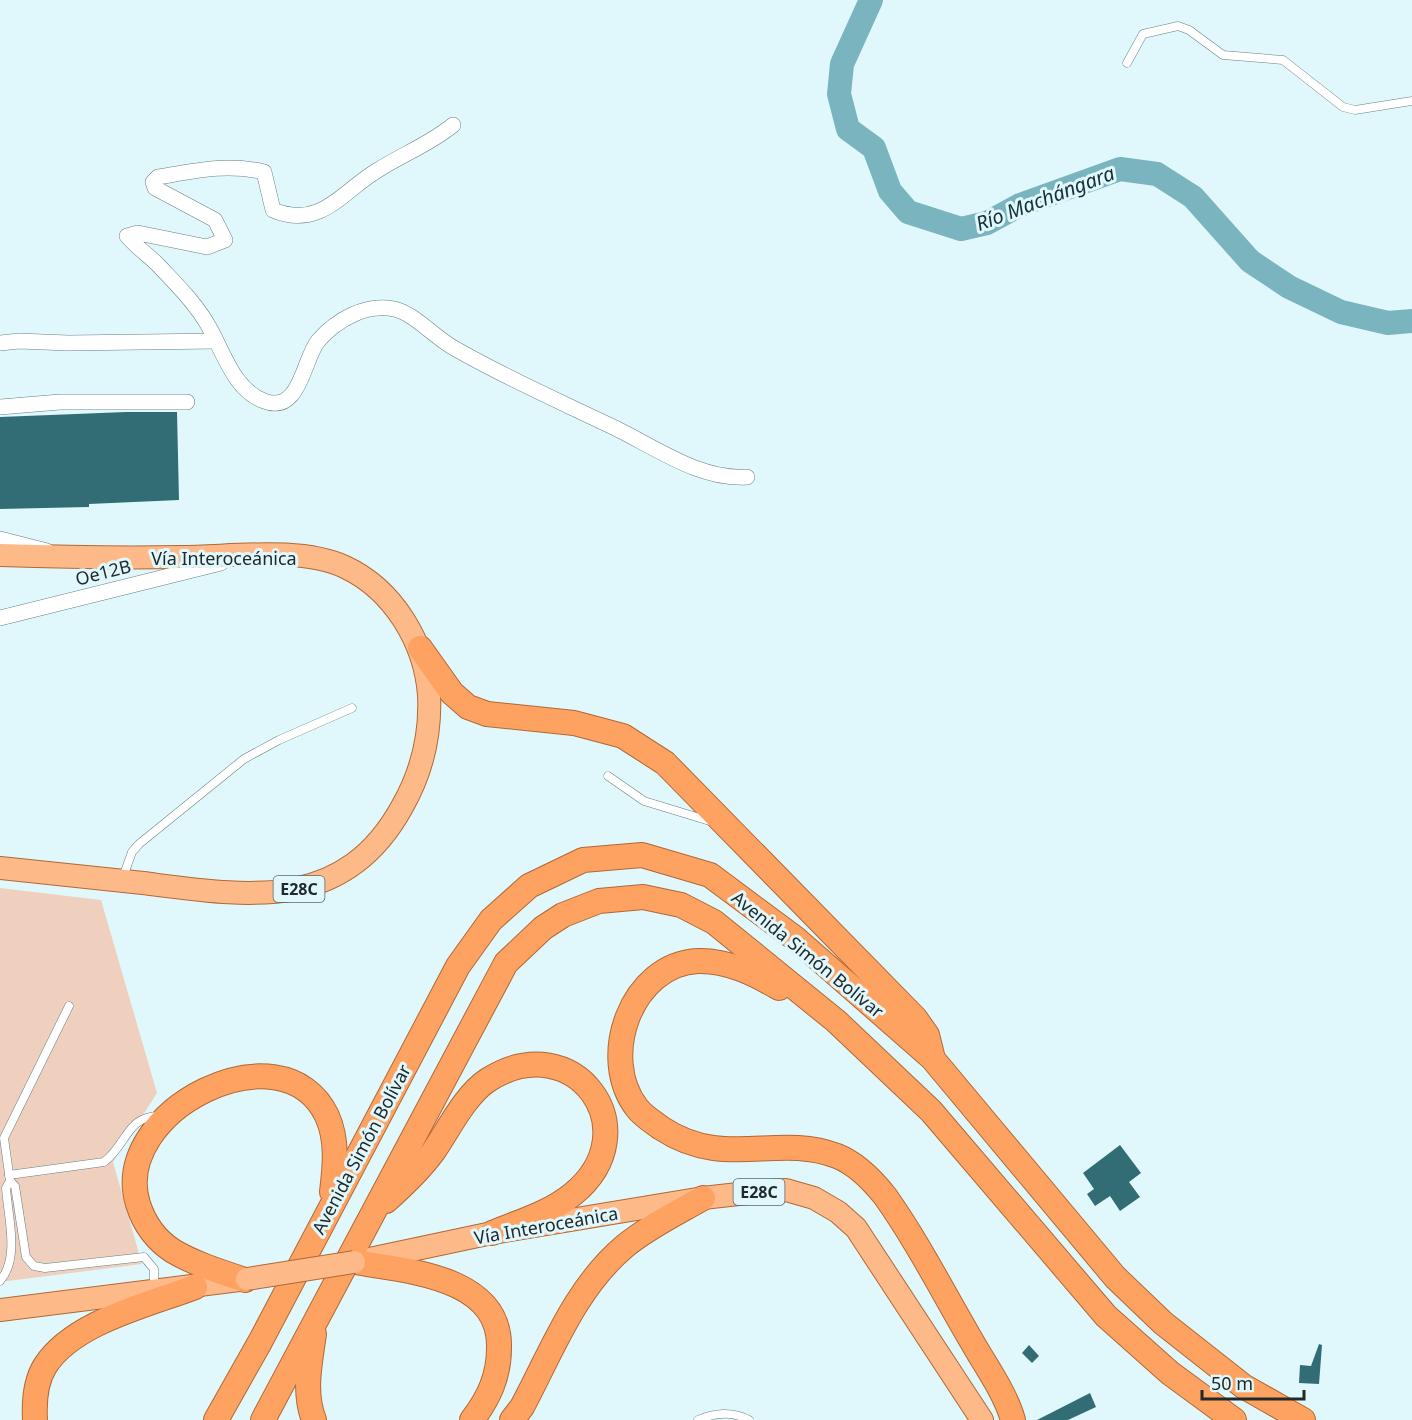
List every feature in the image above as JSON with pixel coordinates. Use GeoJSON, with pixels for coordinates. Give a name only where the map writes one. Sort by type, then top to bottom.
{"type":"FeatureCollection","features":[{"type":"Feature","properties":{"kind":"highway"},"geometry":{"type":"LineString","coordinates":[[420,648],[452,693],[468,706],[487,714],[574,723],[623,736],[665,763],[915,1018],[927,1035],[932,1058]]}},
{"type":"Feature","properties":{"kind":"highway","name":"Avenida Simón Bolívar"},"geometry":{"type":"LineString","coordinates":[[216,1420],[458,966],[491,920],[529,886],[583,860],[642,855],[710,875],[796,939],[932,1058],[1115,1277],[1155,1316],[1243,1386],[1303,1420]]}},
{"type":"Feature","properties":{"kind":"highway","name":"Avenida Simón Bolívar"},"geometry":{"type":"LineString","coordinates":[[263,1420],[506,963],[543,928],[563,915],[599,901],[643,897],[681,905],[714,922],[836,1021],[932,1112],[1106,1316],[1170,1373],[1234,1420]]}},
{"type":"Feature","properties":{"kind":"highway"},"geometry":{"type":"LineString","coordinates":[[836,1021],[742,970],[718,962],[697,961],[676,966],[642,992],[631,1008],[620,1045],[621,1068],[626,1088],[637,1108],[650,1120],[691,1143],[716,1149],[747,1151],[796,1147],[839,1157],[864,1173],[884,1195],[927,1263],[997,1387],[1013,1420]]}},
{"type":"Feature","properties":{"kind":"highway"},"geometry":{"type":"LineString","coordinates":[[373,1213],[410,1180],[469,1100],[486,1081],[513,1067],[528,1065],[547,1065],[568,1071],[593,1091],[604,1118],[605,1135],[595,1170],[573,1194],[556,1206],[492,1233]]}},
{"type":"Feature","properties":{"kind":"highway"},"geometry":{"type":"LineString","coordinates":[[246,1280],[194,1261],[173,1250],[157,1237],[143,1218],[134,1178],[138,1158],[148,1139],[167,1116],[201,1092],[243,1077],[281,1078],[300,1087],[315,1099],[327,1115],[333,1136],[336,1158],[331,1204]]}},
{"type":"Feature","properties":{"kind":"highway"},"geometry":{"type":"LineString","coordinates":[[512,1420],[526,1399],[578,1300],[602,1268],[626,1245],[703,1198]]}},
{"type":"Feature","properties":{"kind":"highway"},"geometry":{"type":"LineString","coordinates":[[354,1262],[447,1281],[470,1292],[486,1306],[496,1323],[500,1340],[499,1363],[488,1395],[472,1420]]}},
{"type":"Feature","properties":{"kind":"highway"},"geometry":{"type":"LineString","coordinates":[[35,1420],[37,1385],[44,1368],[68,1341],[96,1325],[195,1287]]}},
{"type":"Feature","properties":{"kind":"highway"},"geometry":{"type":"LineString","coordinates":[[314,1420],[310,1409],[307,1384],[317,1316]]}},
{"type":"Feature","properties":{"kind":"highway"},"geometry":{"type":"LineString","coordinates":[[204,1420],[236,1384]]}},
{"type":"Feature","properties":{"kind":"main road","name":"Vía Interoceánica"},"geometry":{"type":"LineString","coordinates":[[0,555],[66,558],[290,555],[346,568],[395,608],[420,648],[426,672],[430,717],[420,770],[393,822],[358,861],[336,876],[285,893],[225,894],[0,868]]}},
{"type":"Feature","properties":{"kind":"main road","name":"Vía Interoceánica"},"geometry":{"type":"LineString","coordinates":[[0,1310],[246,1280],[354,1262],[492,1233],[703,1198],[786,1190],[814,1198],[838,1212],[856,1228],[982,1420]]}},
{"type":"Feature","properties":{"kind":"street"},"geometry":{"type":"LineString","coordinates":[[453,125],[438,137],[376,171],[334,205],[311,213],[287,216],[273,210],[264,172],[245,168],[212,168],[158,177],[153,182],[155,188],[215,220],[225,240],[207,247],[138,233],[128,236],[159,266],[209,326],[238,383],[249,394],[266,402],[280,403],[293,394],[318,342],[338,325],[359,311],[381,306],[399,310],[420,322],[433,336],[506,379],[713,474],[727,478],[747,477]]}},
{"type":"Feature","properties":{"kind":"street"},"geometry":{"type":"LineString","coordinates":[[0,343],[216,340]]}},
{"type":"Feature","properties":{"kind":"street"},"geometry":{"type":"LineString","coordinates":[[0,407],[60,402],[187,402]]}},
{"type":"Feature","properties":{"kind":"street"},"geometry":{"type":"LineString","coordinates":[[0,539],[22,543],[66,558]]}},
{"type":"Feature","properties":{"kind":"street","name":"Oe12B"},"geometry":{"type":"LineString","coordinates":[[0,618],[251,556]]}},
{"type":"Feature","properties":{"kind":"lane"},"geometry":{"type":"LineString","coordinates":[[1127,63],[1143,34],[1178,26],[1190,30],[1222,56],[1283,60],[1343,108],[1355,110],[1412,101]]}},
{"type":"Feature","properties":{"kind":"lane"},"geometry":{"type":"LineString","coordinates":[[122,881],[132,852],[139,844],[244,759],[279,740],[352,708]]}},
{"type":"Feature","properties":{"kind":"lane"},"geometry":{"type":"LineString","coordinates":[[608,776],[644,801],[725,826]]}},
{"type":"Feature","properties":{"kind":"lane"},"geometry":{"type":"LineString","coordinates":[[0,1281],[8,1272],[11,1253],[4,1138],[69,1006]]}},
{"type":"Feature","properties":{"kind":"lane"},"geometry":{"type":"LineString","coordinates":[[7,1174],[104,1162],[112,1156],[139,1119],[151,1115],[167,1116]]}},
{"type":"Feature","properties":{"kind":"lane"},"geometry":{"type":"LineString","coordinates":[[7,1174],[15,1186],[25,1251],[34,1266],[45,1268],[144,1257],[154,1269],[154,1292]]}},
{"type":"Feature","properties":{"kind":"lane"},"geometry":{"type":"LineString","coordinates":[[11,1253],[25,1251]]}},
{"type":"Feature","properties":{"kind":"lane"},"geometry":{"type":"LineString","coordinates":[[698,1420],[714,1413],[749,1420]]}},
{"type":"Feature","properties":{"kind":"shaded area"},"geometry":{"type":"Polygon","coordinates":[[[0,888],[101,900],[157,1093],[113,1162],[142,1264],[0,1282],[0,888]]]}},
{"type":"Feature","properties":{"kind":"building"},"geometry":{"type":"Polygon","coordinates":[[[177,412],[179,500],[89,504],[89,507],[0,509],[0,417],[177,412]]]}},
{"type":"Feature","properties":{"kind":"building"},"geometry":{"type":"Polygon","coordinates":[[[1120,1145],[1141,1173],[1129,1182],[1140,1197],[1120,1211],[1110,1196],[1095,1206],[1087,1194],[1094,1189],[1083,1173],[1120,1145]]]}},
{"type":"Feature","properties":{"kind":"building"},"geometry":{"type":"Polygon","coordinates":[[[1319,1344],[1322,1345],[1319,1384],[1299,1383],[1300,1365],[1311,1366],[1319,1344]]]}},
{"type":"Feature","properties":{"kind":"building"},"geometry":{"type":"Polygon","coordinates":[[[1029,1345],[1039,1356],[1032,1363],[1022,1353],[1029,1345]]]}},
{"type":"Feature","properties":{"kind":"building"},"geometry":{"type":"Polygon","coordinates":[[[1090,1393],[1096,1407],[1068,1420],[1037,1420],[1090,1393]]]}},
{"type":"Feature","properties":{"kind":"waterway","name":"Río Machángara"},"geometry":{"type":"LineString","coordinates":[[871,0],[842,64],[839,94],[848,129],[874,148],[890,191],[908,212],[961,229],[987,223],[1020,205],[1120,169],[1157,174],[1193,197],[1250,261],[1289,287],[1341,312],[1388,323],[1412,321]]}}]}
